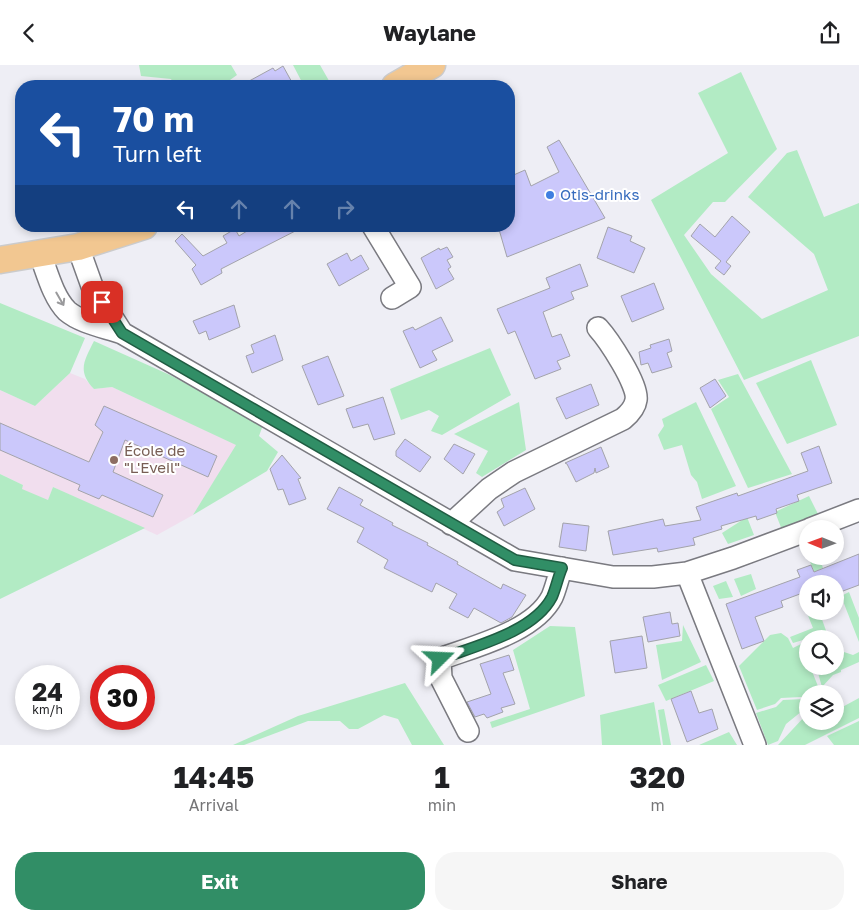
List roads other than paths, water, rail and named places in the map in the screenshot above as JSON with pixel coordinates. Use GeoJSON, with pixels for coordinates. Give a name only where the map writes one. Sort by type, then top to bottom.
{"type":"FeatureCollection","features":[{"type":"Feature","properties":{"kind":"main road"},"geometry":{"type":"LineString","coordinates":[[406,80],[432,65]]}},
{"type":"Feature","properties":{"kind":"main road"},"geometry":{"type":"LineString","coordinates":[[0,261],[78,247],[125,232]]}},
{"type":"Feature","properties":{"kind":"street"},"geometry":{"type":"LineString","coordinates":[[377,232],[410,287],[392,298]]}},
{"type":"Feature","properties":{"kind":"street"},"geometry":{"type":"LineString","coordinates":[[78,247],[92,287],[122,333]]}},
{"type":"Feature","properties":{"kind":"street"},"geometry":{"type":"LineString","coordinates":[[40,254],[58,297],[67,310],[76,317],[122,333],[515,560],[612,577],[653,577],[687,573],[733,559],[799,533]]}},
{"type":"Feature","properties":{"kind":"street"},"geometry":{"type":"LineString","coordinates":[[451,524],[480,497],[514,472],[623,419],[631,412],[636,399],[634,387],[607,337],[598,328]]}},
{"type":"Feature","properties":{"kind":"street"},"geometry":{"type":"LineString","coordinates":[[833,520],[859,510]]}},
{"type":"Feature","properties":{"kind":"street"},"geometry":{"type":"LineString","coordinates":[[468,731],[441,678],[440,659],[509,633],[535,617],[551,598],[562,568]]}},
{"type":"Feature","properties":{"kind":"street"},"geometry":{"type":"LineString","coordinates":[[687,573],[756,745]]}},
{"type":"Feature","properties":{"kind":"place","name":"Otis-drinks"},"geometry":{"type":"Point","coordinates":[550,195]}},
{"type":"Feature","properties":{"kind":"place","name":"École de \"L'Eveil\""},"geometry":{"type":"Point","coordinates":[114,460]}}]}
